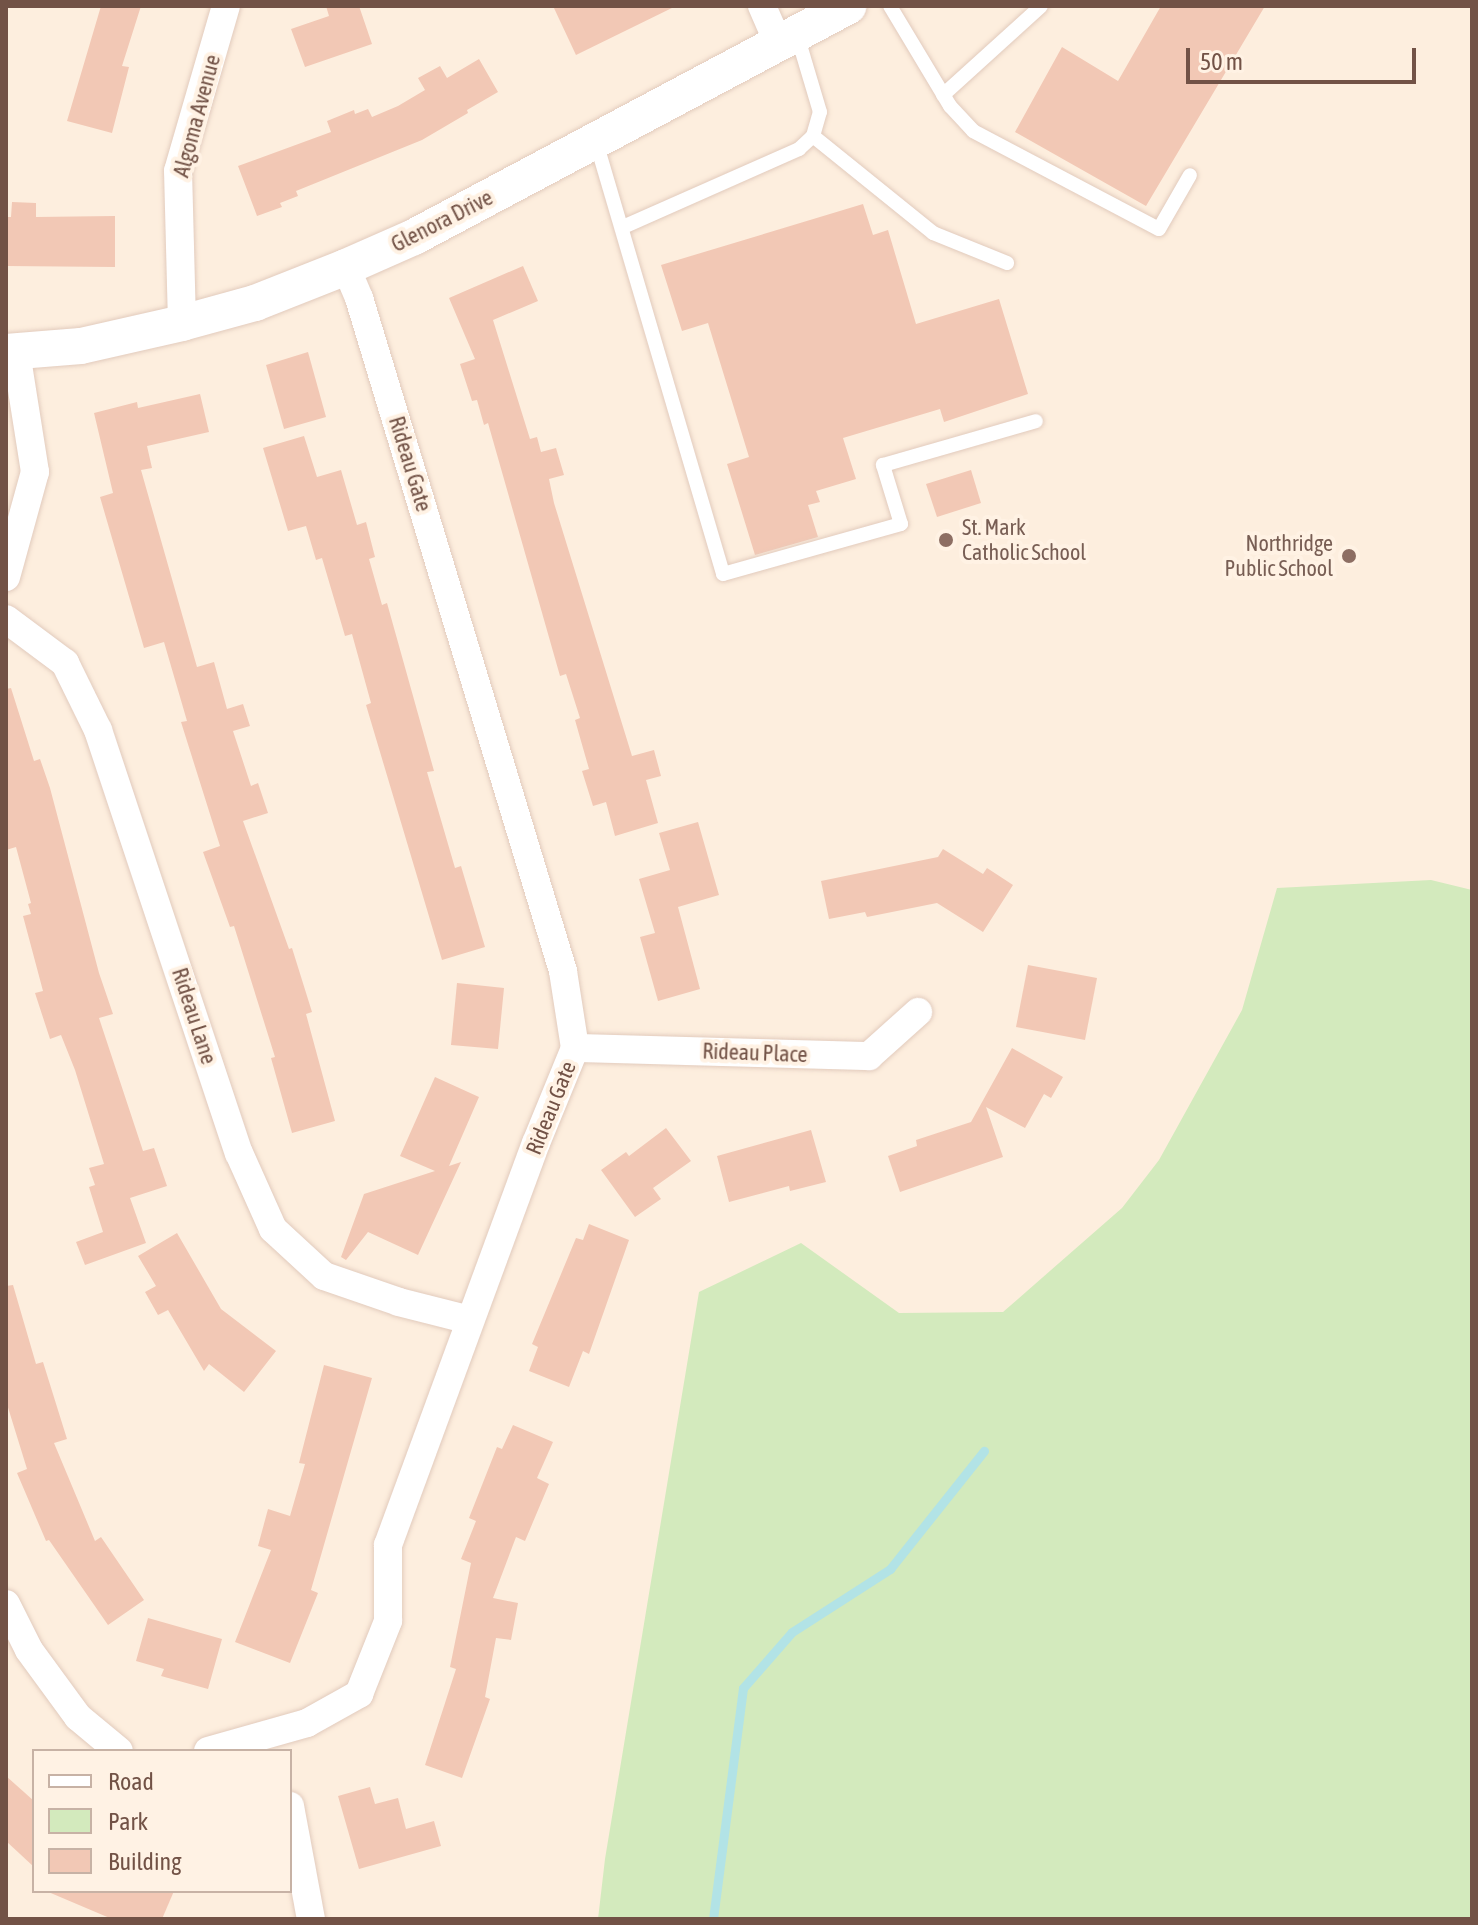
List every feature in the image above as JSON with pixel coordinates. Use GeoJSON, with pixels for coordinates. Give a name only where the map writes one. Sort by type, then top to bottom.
{"type":"FeatureCollection","features":[{"type":"Feature","properties":{"kind":"street","name":"Algoma Avenue"},"geometry":{"type":"LineString","coordinates":[[182,323],[178,171],[226,6]]}},
{"type":"Feature","properties":{"kind":"street"},"geometry":{"type":"LineString","coordinates":[[762,6],[788,40]]}},
{"type":"Feature","properties":{"kind":"street","name":"Glenora Drive"},"geometry":{"type":"LineString","coordinates":[[11,352],[81,346],[182,323],[255,303],[346,267],[414,237],[848,6]]}},
{"type":"Feature","properties":{"kind":"street","name":"Rideau Gate"},"geometry":{"type":"LineString","coordinates":[[221,1749],[278,1740],[359,1694],[388,1621],[388,1545],[470,1320],[575,1048],[563,971],[359,298],[346,267]]}},
{"type":"Feature","properties":{"kind":"street"},"geometry":{"type":"LineString","coordinates":[[6,577],[35,472],[11,352]]}},
{"type":"Feature","properties":{"kind":"street","name":"Rideau Lane"},"geometry":{"type":"LineString","coordinates":[[6,619],[65,663],[98,730],[239,1153],[273,1229],[324,1276],[399,1302],[470,1320]]}},
{"type":"Feature","properties":{"kind":"street","name":"Rideau Place"},"geometry":{"type":"LineString","coordinates":[[575,1048],[869,1056],[918,1012]]}},
{"type":"Feature","properties":{"kind":"street"},"geometry":{"type":"LineString","coordinates":[[6,1604],[29,1650],[78,1717],[117,1749]]}},
{"type":"Feature","properties":{"kind":"street"},"geometry":{"type":"LineString","coordinates":[[292,1817],[311,1919]]}},
{"type":"Feature","properties":{"kind":"lane"},"geometry":{"type":"LineString","coordinates":[[890,6],[943,95],[973,131],[1159,229],[1190,175]]}},
{"type":"Feature","properties":{"kind":"lane"},"geometry":{"type":"LineString","coordinates":[[943,95],[1041,6]]}},
{"type":"Feature","properties":{"kind":"lane"},"geometry":{"type":"LineString","coordinates":[[623,227],[799,149],[813,136],[820,112],[788,40]]}},
{"type":"Feature","properties":{"kind":"lane"},"geometry":{"type":"LineString","coordinates":[[813,136],[933,233],[1007,263]]}},
{"type":"Feature","properties":{"kind":"lane"},"geometry":{"type":"LineString","coordinates":[[595,142],[623,227],[723,574],[901,524],[883,465],[1036,421]]}},
{"type":"Feature","properties":{"kind":"green space"},"geometry":{"type":"Polygon","coordinates":[[[1431,880],[1472,890],[1472,1919],[598,1919],[605,1859],[699,1292],[801,1243],[899,1313],[1003,1312],[1122,1208],[1159,1160],[1242,1010],[1277,888],[1431,880]]]}},
{"type":"Feature","properties":{"kind":"building"},"geometry":{"type":"Polygon","coordinates":[[[101,6],[141,6],[122,66],[129,67],[112,133],[67,121],[101,6]]]}},
{"type":"Feature","properties":{"kind":"building"},"geometry":{"type":"Polygon","coordinates":[[[326,6],[359,6],[372,44],[305,67],[291,29],[329,16],[326,6]]]}},
{"type":"Feature","properties":{"kind":"building"},"geometry":{"type":"Polygon","coordinates":[[[553,6],[676,6],[576,55],[553,6]]]}},
{"type":"Feature","properties":{"kind":"building"},"geometry":{"type":"Polygon","coordinates":[[[1161,6],[1265,6],[1146,206],[1015,132],[1062,47],[1118,81],[1161,6]]]}},
{"type":"Feature","properties":{"kind":"building"},"geometry":{"type":"Polygon","coordinates":[[[479,59],[498,92],[422,140],[296,191],[298,196],[280,203],[282,207],[257,216],[238,166],[331,132],[327,121],[354,110],[355,114],[368,109],[372,117],[398,106],[425,90],[418,78],[440,66],[447,78],[479,59]]]}},
{"type":"Feature","properties":{"kind":"building"},"geometry":{"type":"Polygon","coordinates":[[[12,202],[36,203],[36,217],[115,216],[115,267],[6,266],[6,217],[11,217],[12,202]]]}},
{"type":"Feature","properties":{"kind":"building"},"geometry":{"type":"Polygon","coordinates":[[[863,204],[873,235],[888,230],[916,324],[999,299],[1028,394],[944,422],[940,409],[843,438],[856,479],[816,491],[820,502],[808,505],[818,537],[755,555],[727,464],[749,457],[708,323],[682,331],[661,265],[863,204]]]}},
{"type":"Feature","properties":{"kind":"building"},"geometry":{"type":"Polygon","coordinates":[[[523,266],[538,301],[493,320],[530,439],[537,437],[541,452],[556,448],[564,475],[549,479],[554,503],[632,756],[654,750],[661,776],[646,780],[658,823],[615,836],[606,802],[593,806],[582,771],[589,769],[575,720],[580,718],[566,674],[560,676],[488,423],[484,425],[477,400],[472,401],[460,364],[475,359],[449,298],[523,266]]]}},
{"type":"Feature","properties":{"kind":"building"},"geometry":{"type":"Polygon","coordinates":[[[308,352],[326,417],[284,429],[266,365],[308,352]]]}},
{"type":"Feature","properties":{"kind":"building"},"geometry":{"type":"Polygon","coordinates":[[[200,394],[209,432],[147,446],[152,468],[141,470],[197,667],[214,662],[227,709],[243,704],[250,726],[233,731],[251,786],[258,783],[268,813],[243,821],[289,949],[292,948],[312,1012],[306,1014],[335,1121],[292,1133],[271,1058],[275,1057],[234,926],[230,927],[203,852],[220,846],[181,722],[187,721],[164,642],[144,648],[100,497],[113,493],[94,413],[137,402],[138,408],[200,394]]]}},
{"type":"Feature","properties":{"kind":"building"},"geometry":{"type":"Polygon","coordinates":[[[304,436],[317,477],[341,470],[357,525],[366,522],[375,557],[369,559],[382,605],[387,603],[434,771],[427,772],[455,868],[461,866],[485,947],[442,960],[366,705],[371,703],[352,634],[345,636],[322,558],[316,560],[306,526],[288,531],[263,448],[304,436]]]}},
{"type":"Feature","properties":{"kind":"building"},"geometry":{"type":"Polygon","coordinates":[[[971,470],[981,503],[937,517],[926,484],[971,470]]]}},
{"type":"Feature","properties":{"kind":"building"},"geometry":{"type":"Polygon","coordinates":[[[11,688],[34,761],[40,759],[50,788],[99,973],[113,1014],[99,1018],[143,1151],[154,1148],[167,1186],[130,1198],[146,1243],[85,1265],[76,1242],[103,1232],[89,1187],[95,1185],[89,1168],[104,1164],[61,1035],[50,1039],[35,993],[43,991],[23,916],[31,914],[28,904],[31,903],[16,847],[6,850],[6,689],[11,688]]]}},
{"type":"Feature","properties":{"kind":"building"},"geometry":{"type":"Polygon","coordinates":[[[698,822],[719,895],[678,907],[700,989],[658,1001],[640,937],[655,933],[639,879],[670,870],[659,833],[698,822]]]}},
{"type":"Feature","properties":{"kind":"building"},"geometry":{"type":"Polygon","coordinates":[[[943,849],[983,874],[987,868],[1013,885],[983,932],[937,903],[867,917],[865,912],[829,919],[821,881],[938,857],[943,849]]]}},
{"type":"Feature","properties":{"kind":"building"},"geometry":{"type":"Polygon","coordinates":[[[1028,965],[1097,978],[1085,1040],[1016,1027],[1028,965]]]}},
{"type":"Feature","properties":{"kind":"building"},"geometry":{"type":"Polygon","coordinates":[[[457,983],[504,988],[498,1049],[451,1045],[457,983]]]}},
{"type":"Feature","properties":{"kind":"building"},"geometry":{"type":"Polygon","coordinates":[[[1012,1048],[1063,1077],[1051,1098],[1044,1094],[1025,1128],[986,1107],[1003,1157],[900,1192],[888,1156],[917,1146],[916,1140],[971,1122],[1012,1048]]]}},
{"type":"Feature","properties":{"kind":"building"},"geometry":{"type":"Polygon","coordinates":[[[435,1077],[479,1097],[449,1166],[461,1162],[418,1255],[368,1232],[346,1260],[341,1257],[364,1194],[435,1171],[400,1156],[435,1077]]]}},
{"type":"Feature","properties":{"kind":"building"},"geometry":{"type":"Polygon","coordinates":[[[666,1128],[691,1161],[653,1188],[661,1199],[635,1217],[601,1170],[626,1152],[629,1156],[666,1128]]]}},
{"type":"Feature","properties":{"kind":"building"},"geometry":{"type":"Polygon","coordinates":[[[811,1130],[826,1182],[790,1191],[789,1186],[729,1202],[717,1156],[811,1130]]]}},
{"type":"Feature","properties":{"kind":"building"},"geometry":{"type":"Polygon","coordinates":[[[589,1224],[629,1240],[589,1354],[583,1351],[569,1387],[529,1371],[538,1347],[532,1344],[576,1238],[583,1240],[589,1224]]]}},
{"type":"Feature","properties":{"kind":"building"},"geometry":{"type":"Polygon","coordinates":[[[177,1233],[221,1309],[276,1351],[244,1392],[209,1364],[204,1371],[168,1310],[158,1315],[145,1292],[156,1286],[138,1256],[177,1233]]]}},
{"type":"Feature","properties":{"kind":"building"},"geometry":{"type":"Polygon","coordinates":[[[13,1285],[36,1364],[43,1362],[67,1439],[54,1443],[95,1541],[101,1537],[144,1600],[108,1625],[49,1540],[46,1541],[17,1473],[27,1469],[6,1401],[6,1286],[13,1285]]]}},
{"type":"Feature","properties":{"kind":"building"},"geometry":{"type":"Polygon","coordinates":[[[324,1365],[372,1378],[311,1590],[318,1593],[290,1663],[235,1642],[271,1550],[258,1546],[268,1509],[290,1516],[305,1464],[299,1463],[324,1365]]]}},
{"type":"Feature","properties":{"kind":"building"},"geometry":{"type":"Polygon","coordinates":[[[513,1425],[553,1442],[537,1478],[549,1484],[525,1541],[516,1537],[493,1598],[518,1603],[511,1640],[496,1638],[485,1697],[490,1699],[462,1778],[425,1765],[456,1669],[450,1667],[471,1563],[461,1559],[476,1521],[469,1518],[497,1447],[502,1449],[513,1425]]]}},
{"type":"Feature","properties":{"kind":"building"},"geometry":{"type":"Polygon","coordinates":[[[148,1618],[222,1639],[208,1689],[161,1676],[164,1669],[136,1661],[148,1618]]]}},
{"type":"Feature","properties":{"kind":"building"},"geometry":{"type":"Polygon","coordinates":[[[6,1776],[32,1799],[32,1865],[6,1841],[6,1776]]]}},
{"type":"Feature","properties":{"kind":"building"},"geometry":{"type":"Polygon","coordinates":[[[370,1787],[375,1804],[398,1798],[406,1829],[434,1821],[441,1846],[359,1869],[338,1796],[370,1787]]]}},
{"type":"Feature","properties":{"kind":"building"},"geometry":{"type":"Polygon","coordinates":[[[51,1893],[173,1893],[162,1919],[112,1919],[51,1893]]]}},
{"type":"Feature","properties":{"kind":"waterway"},"geometry":{"type":"LineString","coordinates":[[713,1919],[743,1688],[792,1632],[890,1569],[984,1451]]}},
{"type":"Feature","properties":{"kind":"place","name":"St. Mark Catholic School"},"geometry":{"type":"Point","coordinates":[946,540]}},
{"type":"Feature","properties":{"kind":"place","name":"Northridge Public School"},"geometry":{"type":"Point","coordinates":[1349,556]}}]}
